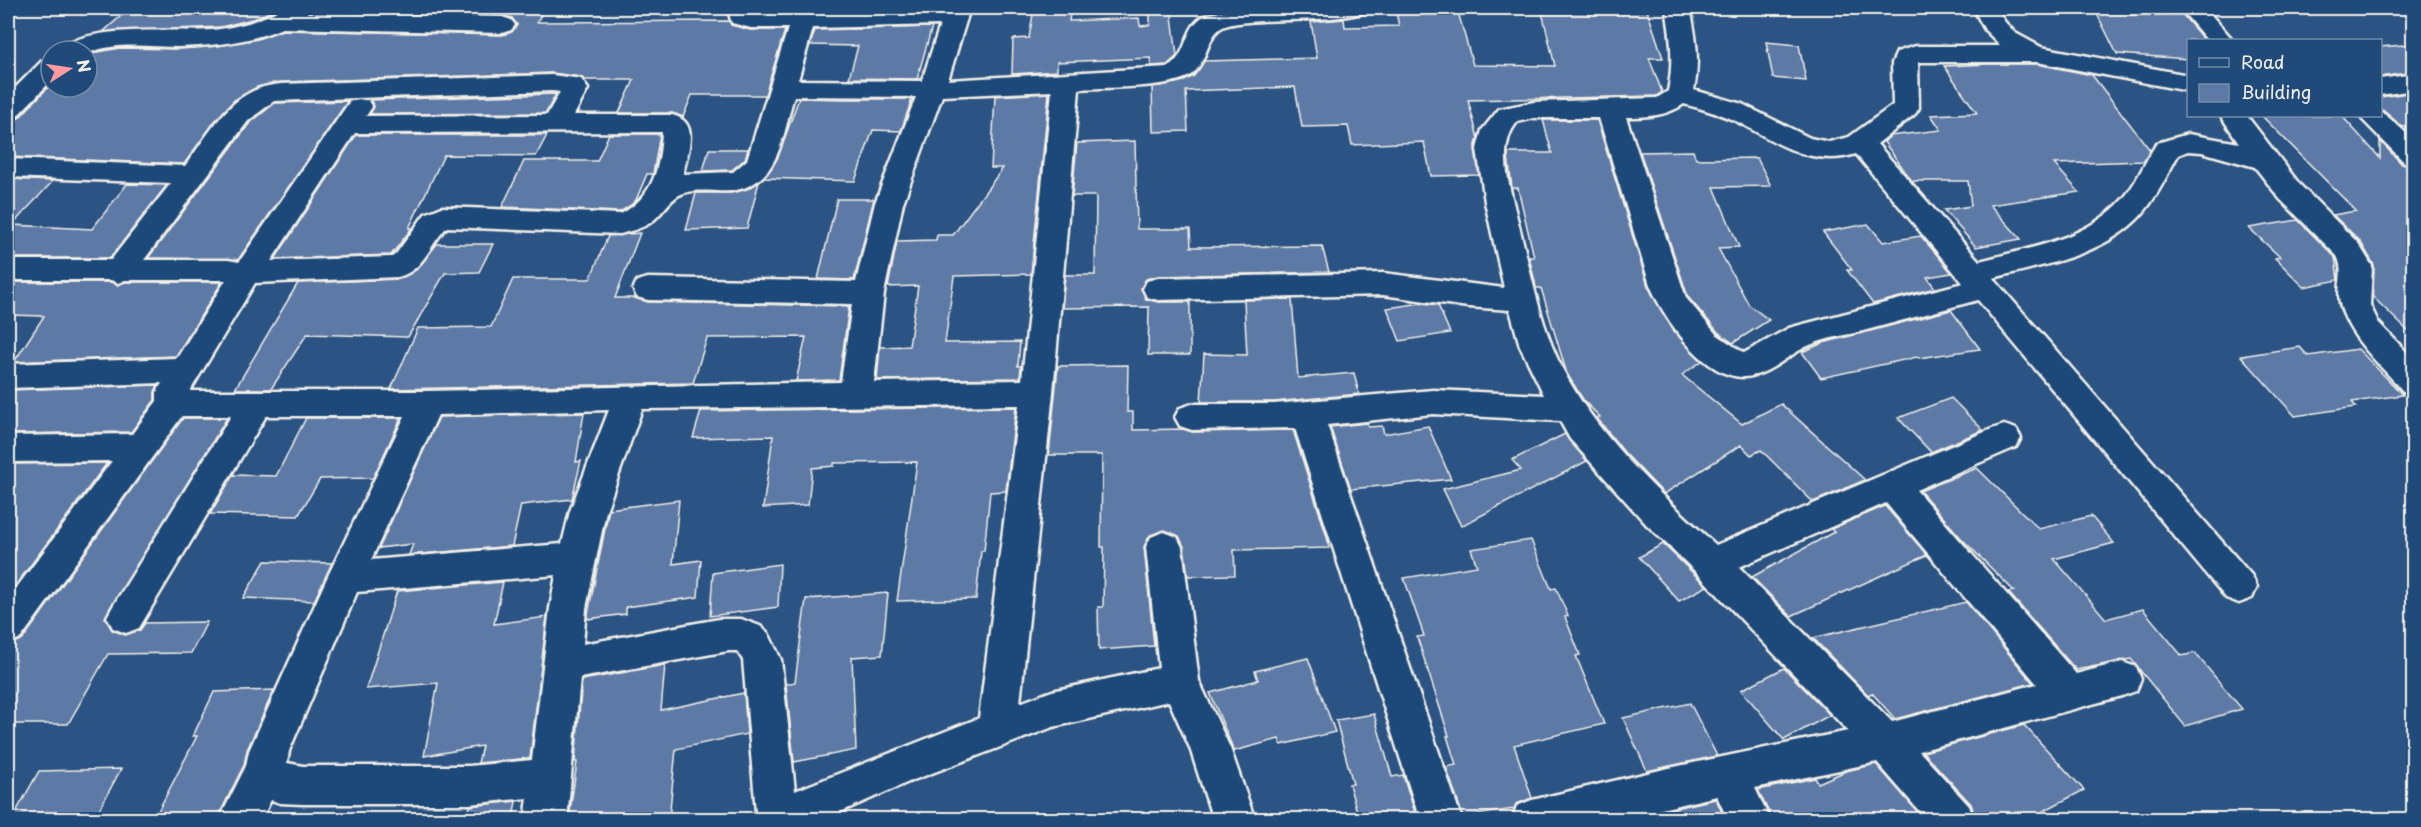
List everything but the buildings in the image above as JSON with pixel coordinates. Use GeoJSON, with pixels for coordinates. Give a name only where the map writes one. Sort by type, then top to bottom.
{"type":"FeatureCollection","features":[{"type":"Feature","properties":{"kind":"street"},"geometry":{"type":"LineString","coordinates":[[739,8],[741,18],[751,21],[802,21],[957,12],[932,89],[889,202],[869,293],[856,394]]}},
{"type":"Feature","properties":{"kind":"street"},"geometry":{"type":"LineString","coordinates":[[784,88],[932,89],[1066,83],[1179,71],[1190,60],[1202,32],[1201,15],[1233,17],[1339,11],[1354,8]]}},
{"type":"Feature","properties":{"kind":"street"},"geometry":{"type":"LineString","coordinates":[[1678,8],[1685,42],[1685,72],[1680,94],[1664,106],[1610,110],[1534,110],[1508,115],[1496,130],[1491,149],[1499,202],[1522,300],[1536,346],[1582,430],[1659,515],[1711,563],[1885,742],[1954,819]]}},
{"type":"Feature","properties":{"kind":"street"},"geometry":{"type":"LineString","coordinates":[[1985,8],[1991,22],[2003,36],[2019,47],[2037,54]]}},
{"type":"Feature","properties":{"kind":"street"},"geometry":{"type":"LineString","coordinates":[[2192,8],[2219,39]]}},
{"type":"Feature","properties":{"kind":"street"},"geometry":{"type":"LineString","coordinates":[[99,42],[177,40],[222,36],[242,33],[289,14],[378,15],[502,25]]}},
{"type":"Feature","properties":{"kind":"street"},"geometry":{"type":"LineString","coordinates":[[8,270],[118,272],[228,270],[243,272],[398,267],[407,261],[435,221],[442,217],[620,224],[634,222],[642,217],[666,190],[682,184],[736,181],[755,173],[761,161],[784,88],[802,21]]}},
{"type":"Feature","properties":{"kind":"street"},"geometry":{"type":"LineString","coordinates":[[1680,94],[1731,109],[1804,146],[1845,149],[1906,108],[1908,94],[1903,67],[1906,57],[1916,54],[2037,54],[2139,71],[2187,83]]}},
{"type":"Feature","properties":{"kind":"street"},"geometry":{"type":"LineString","coordinates":[[8,110],[39,78]]}},
{"type":"Feature","properties":{"kind":"street"},"geometry":{"type":"LineString","coordinates":[[2382,87],[2414,82]]}},
{"type":"Feature","properties":{"kind":"street"},"geometry":{"type":"LineString","coordinates":[[118,272],[239,116],[251,104],[267,95],[308,90],[552,83],[572,85],[575,89],[556,123]]}},
{"type":"Feature","properties":{"kind":"street"},"geometry":{"type":"LineString","coordinates":[[998,728],[1037,392],[1066,83]]}},
{"type":"Feature","properties":{"kind":"street"},"geometry":{"type":"LineString","coordinates":[[8,627],[173,404],[173,392],[237,290],[243,272],[372,89]]}},
{"type":"Feature","properties":{"kind":"street"},"geometry":{"type":"LineString","coordinates":[[1610,110],[1665,285],[1675,307],[1726,361],[1743,365],[1760,359],[1778,346],[1800,336],[1977,280],[2067,246],[2099,231],[2124,215],[2138,200],[2168,149],[2175,144],[2200,143],[2265,161]]}},
{"type":"Feature","properties":{"kind":"street"},"geometry":{"type":"LineString","coordinates":[[2235,117],[2290,192],[2348,250],[2357,266],[2355,305],[2366,328],[2414,382]]}},
{"type":"Feature","properties":{"kind":"street"},"geometry":{"type":"LineString","coordinates":[[2373,117],[2414,156]]}},
{"type":"Feature","properties":{"kind":"street"},"geometry":{"type":"LineString","coordinates":[[347,125],[672,123],[676,126],[676,135],[666,190]]}},
{"type":"Feature","properties":{"kind":"street"},"geometry":{"type":"LineString","coordinates":[[1860,141],[2239,587]]}},
{"type":"Feature","properties":{"kind":"street"},"geometry":{"type":"LineString","coordinates":[[8,168],[194,175]]}},
{"type":"Feature","properties":{"kind":"street"},"geometry":{"type":"LineString","coordinates":[[1158,289],[1383,284],[1468,296],[1522,300]]}},
{"type":"Feature","properties":{"kind":"street"},"geometry":{"type":"LineString","coordinates":[[648,289],[869,293]]}},
{"type":"Feature","properties":{"kind":"street"},"geometry":{"type":"LineString","coordinates":[[8,376],[185,370]]}},
{"type":"Feature","properties":{"kind":"street"},"geometry":{"type":"LineString","coordinates":[[173,404],[427,403],[630,397],[1037,392]]}},
{"type":"Feature","properties":{"kind":"street"},"geometry":{"type":"LineString","coordinates":[[546,819],[564,664],[568,608],[577,558],[588,511],[630,397]]}},
{"type":"Feature","properties":{"kind":"street"},"geometry":{"type":"LineString","coordinates":[[1192,417],[1237,419],[1307,415],[1433,402],[1569,409]]}},
{"type":"Feature","properties":{"kind":"street"},"geometry":{"type":"LineString","coordinates":[[239,819],[266,770],[269,752],[345,578],[427,403]]}},
{"type":"Feature","properties":{"kind":"street"},"geometry":{"type":"LineString","coordinates":[[126,617],[256,404]]}},
{"type":"Feature","properties":{"kind":"street"},"geometry":{"type":"LineString","coordinates":[[1307,415],[1441,819]]}},
{"type":"Feature","properties":{"kind":"street"},"geometry":{"type":"LineString","coordinates":[[1711,563],[2004,438]]}},
{"type":"Feature","properties":{"kind":"street"},"geometry":{"type":"LineString","coordinates":[[8,449],[141,447]]}},
{"type":"Feature","properties":{"kind":"street"},"geometry":{"type":"LineString","coordinates":[[1892,486],[2068,694]]}},
{"type":"Feature","properties":{"kind":"street"},"geometry":{"type":"LineString","coordinates":[[1164,547],[1180,681],[1210,748],[1234,819]]}},
{"type":"Feature","properties":{"kind":"street"},"geometry":{"type":"LineString","coordinates":[[345,578],[577,558]]}},
{"type":"Feature","properties":{"kind":"street"},"geometry":{"type":"LineString","coordinates":[[564,664],[719,635],[742,634],[756,643],[762,660],[776,819],[998,728],[1053,709],[1180,681]]}},
{"type":"Feature","properties":{"kind":"street"},"geometry":{"type":"LineString","coordinates":[[1532,819],[1885,742],[2122,679]]}},
{"type":"Feature","properties":{"kind":"street"},"geometry":{"type":"LineString","coordinates":[[266,770],[280,784],[303,785],[469,785],[551,777]]}},
{"type":"Feature","properties":{"kind":"street"},"geometry":{"type":"LineString","coordinates":[[1728,775],[1750,819]]}}]}
